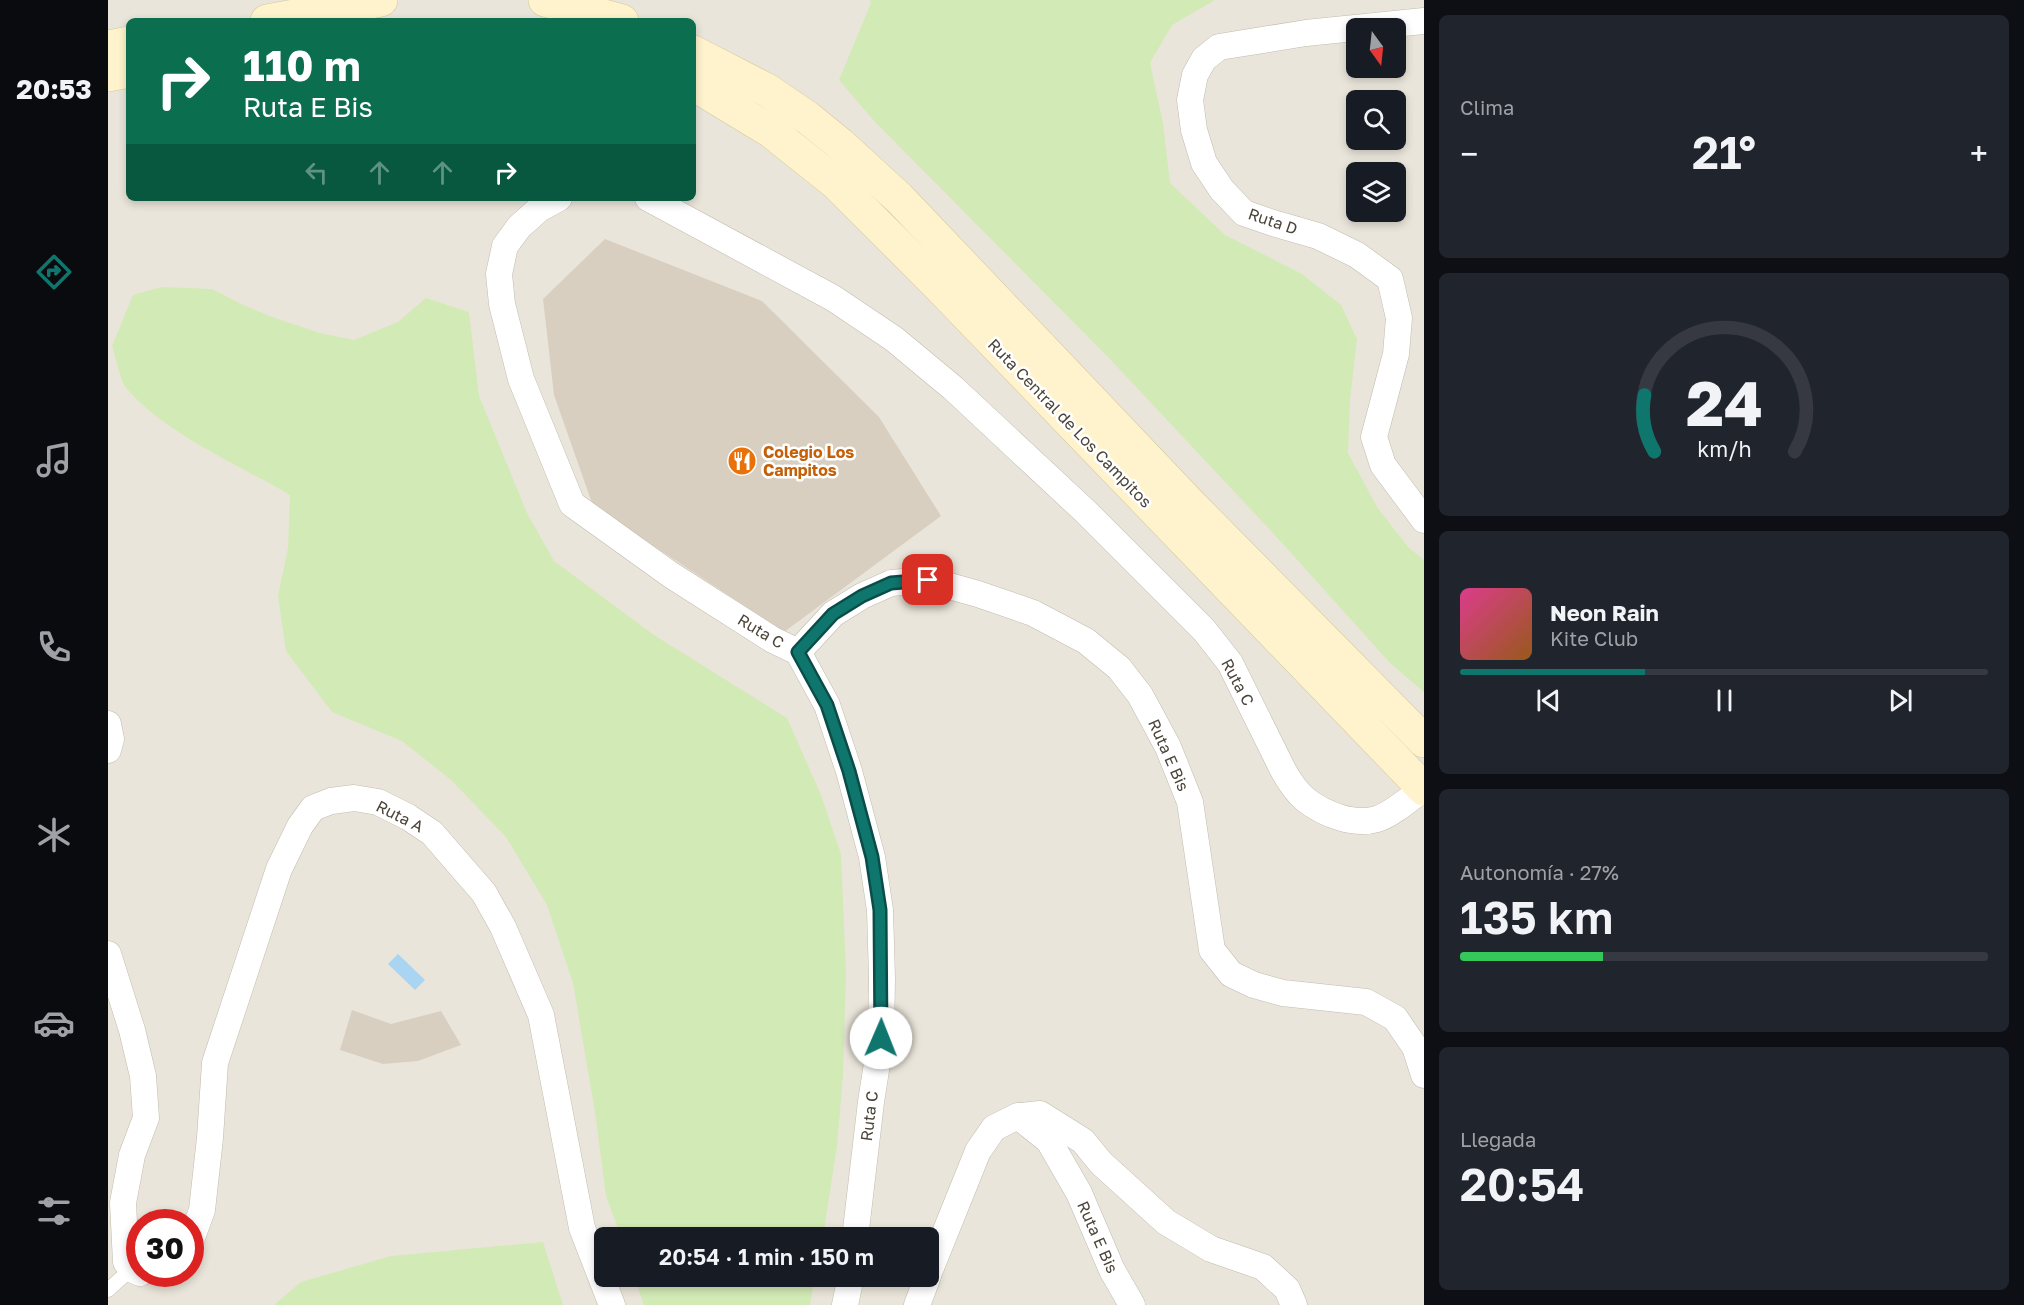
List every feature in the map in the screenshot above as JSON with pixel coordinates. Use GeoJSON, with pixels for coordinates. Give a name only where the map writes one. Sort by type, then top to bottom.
{"type":"FeatureCollection","features":[{"type":"Feature","properties":{"kind":"main road"},"geometry":{"type":"LineString","coordinates":[[285,18],[381,0]]}},
{"type":"Feature","properties":{"kind":"main road"},"geometry":{"type":"LineString","coordinates":[[544,0],[611,18]]}},
{"type":"Feature","properties":{"kind":"main road"},"geometry":{"type":"LineString","coordinates":[[108,47],[126,44]]}},
{"type":"Feature","properties":{"kind":"main road","name":"Ruta Central de Los Campitos"},"geometry":{"type":"LineString","coordinates":[[696,54],[767,90],[800,112],[892,191],[1209,524],[1424,741]]}},
{"type":"Feature","properties":{"kind":"main road"},"geometry":{"type":"LineString","coordinates":[[108,75],[126,72]]}},
{"type":"Feature","properties":{"kind":"main road","name":"Ruta Central de Los Campitos"},"geometry":{"type":"LineString","coordinates":[[696,86],[772,132],[836,183],[1424,788]]}},
{"type":"Feature","properties":{"kind":"street","name":"Ruta D"},"geometry":{"type":"LineString","coordinates":[[1424,21],[1306,33],[1219,47],[1204,59],[1199,67],[1190,100],[1194,130],[1204,163],[1222,190],[1244,213],[1318,236],[1357,255],[1390,279],[1399,318],[1396,354],[1374,437],[1383,465],[1424,520]]}},
{"type":"Feature","properties":{"kind":"street","name":"Ruta C"},"geometry":{"type":"LineString","coordinates":[[554,201],[539,209],[519,227],[506,246],[499,274],[502,304],[521,379],[572,504],[671,575],[773,640],[798,652],[827,705],[849,771],[872,857],[880,910],[881,1038],[856,1227]]}},
{"type":"Feature","properties":{"kind":"street","name":"Ruta C"},"geometry":{"type":"LineString","coordinates":[[654,201],[833,298],[894,339],[953,388],[1086,512],[1204,630],[1230,663],[1286,776],[1306,800],[1330,813],[1354,820],[1378,819],[1424,788]]}},
{"type":"Feature","properties":{"kind":"street","name":"Ruta E Bis"},"geometry":{"type":"LineString","coordinates":[[798,652],[833,614],[862,596],[891,583],[928,580],[1033,613],[1086,640],[1119,668],[1140,695],[1168,747],[1190,802],[1212,950],[1231,974],[1254,985],[1283,993],[1366,1002],[1395,1018],[1415,1047],[1424,1075]]}},
{"type":"Feature","properties":{"kind":"street"},"geometry":{"type":"LineString","coordinates":[[108,724],[111,739],[108,750]]}},
{"type":"Feature","properties":{"kind":"street","name":"Ruta A"},"geometry":{"type":"LineString","coordinates":[[202,1209],[215,1063],[279,869],[300,826],[313,808],[331,801],[354,798],[378,802],[408,817],[432,833],[484,893],[503,927],[541,1015],[582,1228],[612,1305]]}},
{"type":"Feature","properties":{"kind":"street"},"geometry":{"type":"LineString","coordinates":[[108,954],[132,1030],[143,1076],[146,1118],[132,1155],[123,1203],[126,1262]]}},
{"type":"Feature","properties":{"kind":"street"},"geometry":{"type":"LineString","coordinates":[[939,1248],[978,1151],[994,1128],[1018,1116],[1040,1114],[1083,1141],[1101,1163],[1166,1222],[1211,1249],[1263,1267],[1287,1289],[1294,1305]]}},
{"type":"Feature","properties":{"kind":"street","name":"Ruta E Bis"},"geometry":{"type":"LineString","coordinates":[[1018,1116],[1049,1142],[1079,1193],[1112,1270],[1132,1305]]}},
{"type":"Feature","properties":{"kind":"street"},"geometry":{"type":"LineString","coordinates":[[845,1305],[849,1287]]}},
{"type":"Feature","properties":{"kind":"street"},"geometry":{"type":"LineString","coordinates":[[917,1305],[924,1287]]}},
{"type":"Feature","properties":{"kind":"lane"},"geometry":{"type":"LineString","coordinates":[[108,1290],[126,1280]]}},
{"type":"Feature","properties":{"kind":"shaded area"},"geometry":{"type":"Polygon","coordinates":[[[108,0],[1424,0],[1424,1305],[108,1305],[108,0]]]}},
{"type":"Feature","properties":{"kind":"green space"},"geometry":{"type":"Polygon","coordinates":[[[870,0],[1215,0],[1172,25],[1150,63],[1163,123],[1170,183],[1225,235],[1302,274],[1341,305],[1357,339],[1350,400],[1348,453],[1377,507],[1408,547],[1424,560],[1424,692],[1391,664],[1273,533],[1109,358],[876,123],[839,80],[871,3],[870,0]]]}},
{"type":"Feature","properties":{"kind":"green space"},"geometry":{"type":"Polygon","coordinates":[[[161,287],[212,289],[272,317],[320,333],[354,340],[398,322],[426,298],[469,312],[479,396],[527,513],[554,561],[654,635],[787,718],[821,795],[841,854],[846,974],[843,1075],[837,1146],[825,1227],[617,1227],[606,1196],[595,1112],[573,983],[547,905],[506,837],[451,780],[402,741],[332,712],[286,651],[278,596],[288,548],[290,495],[182,434],[143,405],[127,389],[120,375],[112,346],[133,295],[161,287]]]}},
{"type":"Feature","properties":{"kind":"green space"},"geometry":{"type":"Polygon","coordinates":[[[543,1242],[563,1305],[274,1305],[301,1282],[391,1256],[543,1242]]]}},
{"type":"Feature","properties":{"kind":"green space"},"geometry":{"type":"Polygon","coordinates":[[[638,1287],[813,1287],[810,1305],[644,1305],[638,1287]]]}},
{"type":"Feature","properties":{"kind":"water"},"geometry":{"type":"Polygon","coordinates":[[[398,954],[425,980],[415,990],[388,964],[398,954]]]}},
{"type":"Feature","properties":{"kind":"building","name":"Colegio Los Campitos"},"geometry":{"type":"Polygon","coordinates":[[[605,239],[762,301],[879,417],[941,516],[784,632],[593,506],[554,395],[543,299],[605,239]]]}},
{"type":"Feature","properties":{"kind":"building"},"geometry":{"type":"Polygon","coordinates":[[[352,1010],[391,1024],[441,1011],[461,1045],[418,1061],[383,1064],[340,1050],[352,1010]]]}},
{"type":"Feature","properties":{"kind":"place","name":"Colegio Los Campitos"},"geometry":{"type":"Point","coordinates":[742,461]}},
{"type":"Feature","properties":{"kind":"route"},"geometry":{"type":"LineString","coordinates":[[881,1038],[880,910],[872,857],[849,771],[827,705],[798,652],[833,614],[862,596],[891,583],[928,580]]}}]}
